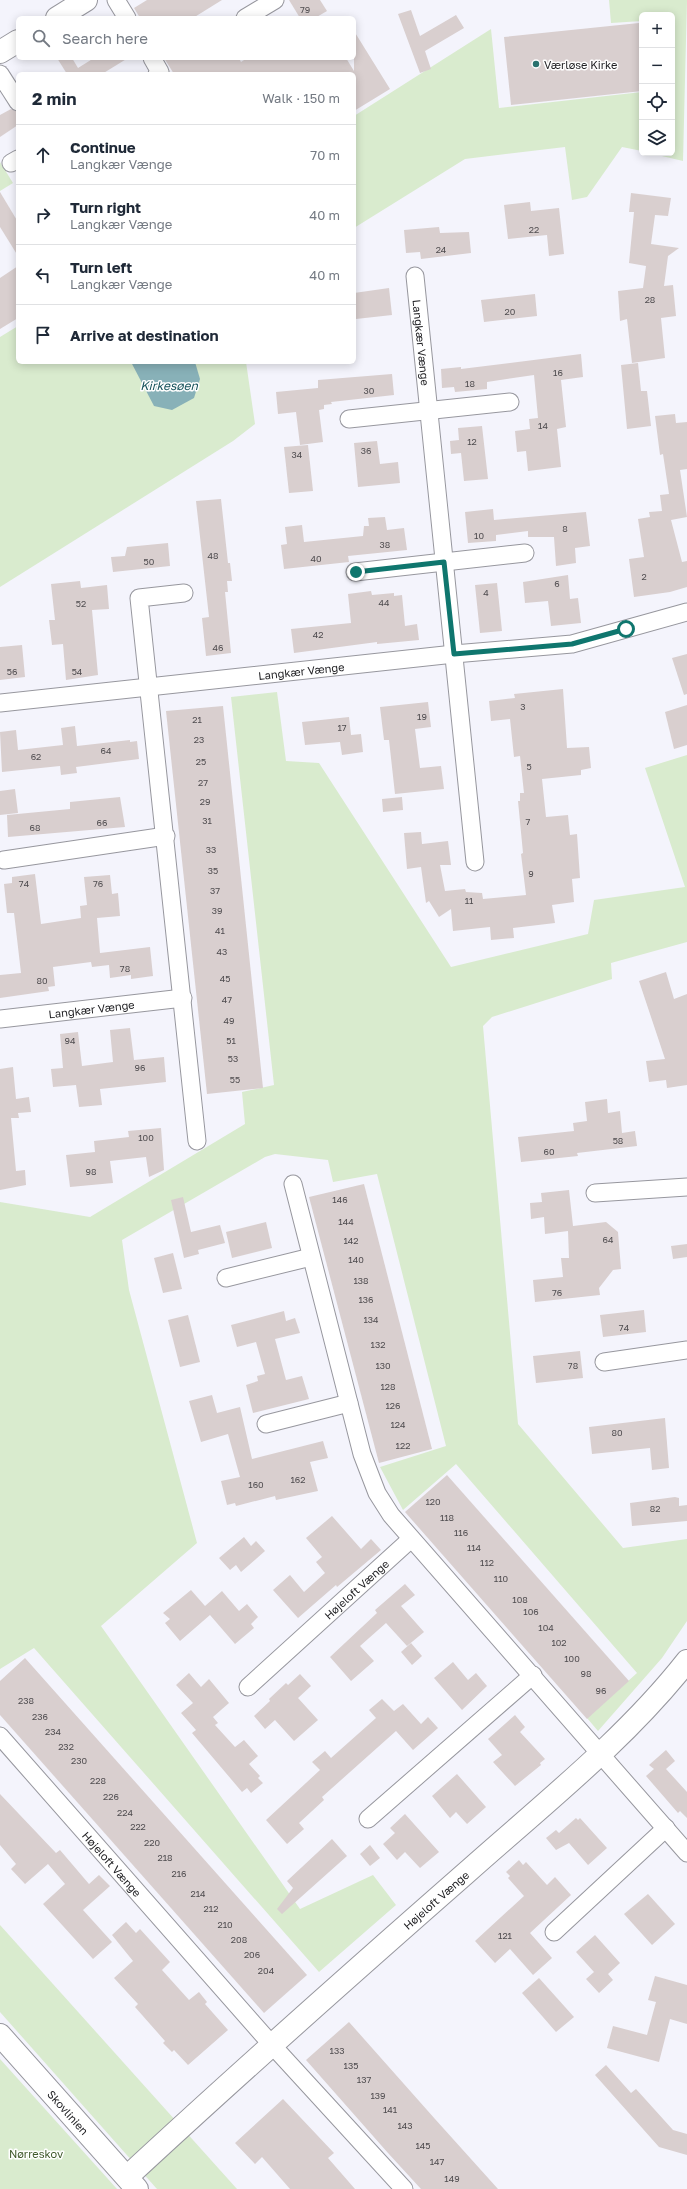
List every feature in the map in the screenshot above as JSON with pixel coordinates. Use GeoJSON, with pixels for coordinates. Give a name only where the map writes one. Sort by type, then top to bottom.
{"type":"FeatureCollection","features":[{"type":"Feature","properties":{"kind":"street"},"geometry":{"type":"LineString","coordinates":[[60,16],[86,0]]}},
{"type":"Feature","properties":{"kind":"street"},"geometry":{"type":"LineString","coordinates":[[116,0],[126,16]]}},
{"type":"Feature","properties":{"kind":"street"},"geometry":{"type":"LineString","coordinates":[[248,16],[274,0]]}},
{"type":"Feature","properties":{"kind":"street"},"geometry":{"type":"LineString","coordinates":[[0,52],[16,42]]}},
{"type":"Feature","properties":{"kind":"street"},"geometry":{"type":"LineString","coordinates":[[153,60],[160,72]]}},
{"type":"Feature","properties":{"kind":"street"},"geometry":{"type":"LineString","coordinates":[[0,74],[16,99]]}},
{"type":"Feature","properties":{"kind":"street","name":"Langkær Vænge"},"geometry":{"type":"LineString","coordinates":[[415,276],[476,862]]}},
{"type":"Feature","properties":{"kind":"street"},"geometry":{"type":"LineString","coordinates":[[349,419],[510,402]]}},
{"type":"Feature","properties":{"kind":"street"},"geometry":{"type":"LineString","coordinates":[[356,572],[525,553]]}},
{"type":"Feature","properties":{"kind":"street"},"geometry":{"type":"LineString","coordinates":[[184,593],[139,598],[148,688],[166,836],[197,1141]]}},
{"type":"Feature","properties":{"kind":"street","name":"Langkær Vænge"},"geometry":{"type":"LineString","coordinates":[[0,703],[454,654],[572,644],[687,612]]}},
{"type":"Feature","properties":{"kind":"street"},"geometry":{"type":"LineString","coordinates":[[4,860],[166,836]]}},
{"type":"Feature","properties":{"kind":"street","name":"Langkær Vænge"},"geometry":{"type":"LineString","coordinates":[[0,1019],[182,998]]}},
{"type":"Feature","properties":{"kind":"street"},"geometry":{"type":"LineString","coordinates":[[293,1184],[362,1454],[377,1494],[391,1515],[533,1675],[599,1754],[687,1853]]}},
{"type":"Feature","properties":{"kind":"street"},"geometry":{"type":"LineString","coordinates":[[595,1193],[687,1187]]}},
{"type":"Feature","properties":{"kind":"street"},"geometry":{"type":"LineString","coordinates":[[226,1278],[311,1257]]}},
{"type":"Feature","properties":{"kind":"street"},"geometry":{"type":"LineString","coordinates":[[604,1362],[687,1350]]}},
{"type":"Feature","properties":{"kind":"street"},"geometry":{"type":"LineString","coordinates":[[266,1424],[349,1403]]}},
{"type":"Feature","properties":{"kind":"street","name":"Højeloft Vænge"},"geometry":{"type":"LineString","coordinates":[[248,1687],[411,1538]]}},
{"type":"Feature","properties":{"kind":"street","name":"Højeloft Vænge"},"geometry":{"type":"LineString","coordinates":[[132,2183],[272,2045],[599,1754],[646,1709],[684,1669]]}},
{"type":"Feature","properties":{"kind":"street"},"geometry":{"type":"LineString","coordinates":[[368,1819],[533,1675]]}},
{"type":"Feature","properties":{"kind":"street","name":"Højeloft Vænge"},"geometry":{"type":"LineString","coordinates":[[0,1736],[272,2045],[404,2189]]}},
{"type":"Feature","properties":{"kind":"street"},"geometry":{"type":"LineString","coordinates":[[554,1932],[666,1828]]}},
{"type":"Feature","properties":{"kind":"street","name":"Skovlinien"},"geometry":{"type":"LineString","coordinates":[[0,2035],[132,2183]]}},
{"type":"Feature","properties":{"kind":"green space"},"geometry":{"type":"Polygon","coordinates":[[[609,0],[687,0],[683,161],[662,156],[675,156],[675,12],[639,12],[639,21],[611,23],[609,0]]]}},
{"type":"Feature","properties":{"kind":"green space"},"geometry":{"type":"Polygon","coordinates":[[[491,29],[499,108],[639,92],[639,150],[622,147],[587,197],[572,200],[565,147],[465,159],[356,227],[356,115],[491,29]]]}},
{"type":"Feature","properties":{"kind":"green space"},"geometry":{"type":"Polygon","coordinates":[[[0,162],[13,183],[0,191],[0,162]]]}},
{"type":"Feature","properties":{"kind":"green space"},"geometry":{"type":"Polygon","coordinates":[[[16,327],[16,364],[246,364],[255,424],[233,441],[0,587],[0,337],[16,327]]]}},
{"type":"Feature","properties":{"kind":"green space"},"geometry":{"type":"Polygon","coordinates":[[[277,692],[286,761],[319,763],[451,967],[588,934],[594,900],[685,887],[645,768],[687,755],[687,942],[611,963],[612,979],[492,1017],[483,1026],[518,1424],[623,1548],[687,1539],[687,1621],[662,1658],[598,1731],[587,1718],[637,1673],[456,1464],[403,1510],[380,1467],[446,1446],[377,1174],[333,1182],[328,1160],[275,1154],[265,1157],[122,1240],[129,1290],[197,1543],[101,1626],[300,1909],[373,1875],[396,1905],[319,1972],[34,1648],[0,1669],[0,1202],[90,1217],[245,1124],[242,1092],[274,1085],[231,697],[277,692]]]}},
{"type":"Feature","properties":{"kind":"green space"},"geometry":{"type":"Polygon","coordinates":[[[0,1925],[237,2189],[157,2189],[0,2012],[0,1925]]]}},
{"type":"Feature","properties":{"kind":"green space","name":"Nørreskov"},"geometry":{"type":"Polygon","coordinates":[[[0,2059],[117,2189],[0,2189],[0,2059]]]}},
{"type":"Feature","properties":{"kind":"water","name":"Kirkesøen"},"geometry":{"type":"Polygon","coordinates":[[[132,364],[196,364],[200,379],[194,398],[172,410],[154,406],[132,364]]]}},
{"type":"Feature","properties":{"kind":"building"},"geometry":{"type":"Polygon","coordinates":[[[147,0],[222,0],[196,16],[139,16],[134,8],[147,0]]]}},
{"type":"Feature","properties":{"kind":"building"},"geometry":{"type":"Polygon","coordinates":[[[289,0],[320,0],[327,11],[318,16],[299,16],[289,0]]]}},
{"type":"Feature","properties":{"kind":"building"},"geometry":{"type":"Polygon","coordinates":[[[411,10],[420,36],[456,15],[464,28],[425,51],[431,69],[420,73],[398,14],[411,10]]]}},
{"type":"Feature","properties":{"kind":"building","name":"Værløse Kirke"},"geometry":{"type":"Polygon","coordinates":[[[639,23],[639,91],[511,105],[504,37],[639,23]]]}},
{"type":"Feature","properties":{"kind":"building"},"geometry":{"type":"Polygon","coordinates":[[[356,34],[390,89],[356,110],[356,72],[173,72],[165,60],[240,60],[241,62],[244,60],[347,60],[354,71],[354,60],[356,60],[356,34]]]}},
{"type":"Feature","properties":{"kind":"building"},"geometry":{"type":"Polygon","coordinates":[[[58,60],[73,60],[78,68],[91,60],[125,60],[105,72],[66,72],[58,60]]]}},
{"type":"Feature","properties":{"kind":"building"},"geometry":{"type":"Polygon","coordinates":[[[11,109],[16,111],[16,126],[0,137],[0,115],[11,109]]]}},
{"type":"Feature","properties":{"kind":"building"},"geometry":{"type":"Polygon","coordinates":[[[0,192],[16,219],[16,253],[0,227],[0,192]]]}},
{"type":"Feature","properties":{"kind":"building"},"geometry":{"type":"Polygon","coordinates":[[[631,193],[671,198],[668,216],[655,215],[651,244],[679,248],[668,256],[664,286],[673,285],[676,316],[661,318],[665,358],[632,363],[627,319],[620,321],[618,291],[643,288],[646,266],[629,263],[634,212],[629,212],[631,193]]]}},
{"type":"Feature","properties":{"kind":"building"},"geometry":{"type":"Polygon","coordinates":[[[530,202],[531,211],[559,208],[564,254],[549,256],[547,235],[508,239],[504,205],[530,202]]]}},
{"type":"Feature","properties":{"kind":"building"},"geometry":{"type":"Polygon","coordinates":[[[439,227],[440,233],[469,232],[471,253],[421,259],[420,252],[406,253],[404,230],[439,227]]]}},
{"type":"Feature","properties":{"kind":"building"},"geometry":{"type":"Polygon","coordinates":[[[16,267],[16,319],[0,329],[0,278],[16,267]]]}},
{"type":"Feature","properties":{"kind":"building"},"geometry":{"type":"Polygon","coordinates":[[[389,288],[392,315],[356,319],[356,293],[389,288]]]}},
{"type":"Feature","properties":{"kind":"building"},"geometry":{"type":"Polygon","coordinates":[[[535,294],[537,316],[484,322],[481,300],[535,294]]]}},
{"type":"Feature","properties":{"kind":"building"},"geometry":{"type":"Polygon","coordinates":[[[581,354],[583,377],[561,380],[566,427],[557,429],[561,467],[528,471],[526,451],[517,452],[515,431],[530,429],[529,419],[538,418],[534,375],[487,382],[487,389],[455,392],[454,387],[442,388],[441,369],[461,367],[461,369],[581,354]]]}},
{"type":"Feature","properties":{"kind":"building"},"geometry":{"type":"Polygon","coordinates":[[[638,363],[641,391],[647,391],[651,426],[627,429],[621,365],[638,363]]]}},
{"type":"Feature","properties":{"kind":"building"},"geometry":{"type":"Polygon","coordinates":[[[392,374],[394,395],[331,402],[332,404],[324,405],[324,409],[319,410],[323,442],[300,445],[296,412],[278,414],[276,392],[318,388],[318,380],[392,374]]]}},
{"type":"Feature","properties":{"kind":"building"},"geometry":{"type":"Polygon","coordinates":[[[675,414],[676,423],[687,422],[687,469],[680,470],[687,517],[671,520],[682,562],[687,561],[687,587],[670,592],[634,597],[629,559],[644,557],[638,519],[650,517],[649,512],[662,511],[660,495],[669,494],[663,454],[660,455],[655,416],[675,414]]]}},
{"type":"Feature","properties":{"kind":"building"},"geometry":{"type":"Polygon","coordinates":[[[482,426],[488,479],[464,481],[461,453],[451,454],[450,441],[459,440],[458,428],[482,426]]]}},
{"type":"Feature","properties":{"kind":"building"},"geometry":{"type":"Polygon","coordinates":[[[377,441],[380,464],[398,462],[400,483],[358,487],[354,443],[377,441]]]}},
{"type":"Feature","properties":{"kind":"building"},"geometry":{"type":"Polygon","coordinates":[[[308,445],[313,491],[289,493],[284,447],[308,445]]]}},
{"type":"Feature","properties":{"kind":"building"},"geometry":{"type":"Polygon","coordinates":[[[221,499],[228,563],[230,563],[232,581],[227,581],[228,592],[225,592],[231,653],[206,656],[202,618],[209,617],[196,501],[221,499]]]}},
{"type":"Feature","properties":{"kind":"building"},"geometry":{"type":"Polygon","coordinates":[[[493,509],[494,520],[586,512],[590,546],[575,548],[576,563],[556,566],[554,537],[528,537],[528,531],[496,535],[496,541],[468,543],[465,512],[493,509]]]}},
{"type":"Feature","properties":{"kind":"building"},"geometry":{"type":"Polygon","coordinates":[[[385,517],[387,530],[404,528],[407,550],[348,556],[349,562],[284,569],[281,545],[287,544],[285,527],[302,525],[304,542],[363,536],[364,526],[369,526],[368,518],[385,517]]]}},
{"type":"Feature","properties":{"kind":"building"},"geometry":{"type":"Polygon","coordinates":[[[168,543],[170,566],[113,572],[111,557],[125,556],[127,547],[168,543]]]}},
{"type":"Feature","properties":{"kind":"building"},"geometry":{"type":"Polygon","coordinates":[[[568,575],[570,599],[578,598],[581,623],[551,626],[548,601],[525,603],[523,582],[568,575]]]}},
{"type":"Feature","properties":{"kind":"building"},"geometry":{"type":"Polygon","coordinates":[[[80,581],[81,588],[107,585],[109,609],[92,610],[98,675],[66,680],[63,644],[52,645],[49,620],[55,620],[51,584],[80,581]]]}},
{"type":"Feature","properties":{"kind":"building"},"geometry":{"type":"Polygon","coordinates":[[[497,583],[502,631],[480,633],[475,585],[497,583]]]}},
{"type":"Feature","properties":{"kind":"building"},"geometry":{"type":"Polygon","coordinates":[[[371,591],[372,595],[394,593],[394,596],[402,595],[405,626],[417,624],[419,640],[377,644],[377,642],[294,653],[291,629],[351,623],[348,594],[371,591]]]}},
{"type":"Feature","properties":{"kind":"building"},"geometry":{"type":"Polygon","coordinates":[[[22,645],[25,677],[0,680],[0,647],[22,645]]]}},
{"type":"Feature","properties":{"kind":"building"},"geometry":{"type":"Polygon","coordinates":[[[687,654],[687,694],[684,695],[672,658],[687,654]]]}},
{"type":"Feature","properties":{"kind":"building"},"geometry":{"type":"Polygon","coordinates":[[[563,689],[567,748],[589,747],[591,768],[581,770],[581,775],[542,779],[546,817],[568,815],[570,835],[577,834],[580,878],[572,879],[574,902],[552,905],[555,923],[513,928],[514,938],[491,940],[490,927],[453,931],[451,909],[439,917],[429,901],[426,903],[421,867],[407,869],[404,833],[421,832],[422,844],[448,841],[451,865],[440,865],[445,891],[465,889],[466,892],[482,893],[483,899],[526,895],[521,854],[523,853],[518,801],[520,801],[520,793],[524,793],[520,756],[514,757],[510,719],[491,721],[489,701],[515,698],[514,694],[563,689]]]}},
{"type":"Feature","properties":{"kind":"building"},"geometry":{"type":"Polygon","coordinates":[[[428,702],[431,727],[415,729],[420,768],[441,766],[444,789],[395,794],[389,740],[384,740],[380,707],[428,702]]]}},
{"type":"Feature","properties":{"kind":"building"},"geometry":{"type":"Polygon","coordinates":[[[687,705],[687,745],[674,749],[665,712],[687,705]]]}},
{"type":"Feature","properties":{"kind":"building"},"geometry":{"type":"Polygon","coordinates":[[[223,706],[263,1088],[207,1094],[166,711],[223,706]]]}},
{"type":"Feature","properties":{"kind":"building"},"geometry":{"type":"Polygon","coordinates":[[[349,717],[351,735],[361,734],[363,752],[342,755],[340,742],[305,745],[302,722],[349,717]]]}},
{"type":"Feature","properties":{"kind":"building"},"geometry":{"type":"Polygon","coordinates":[[[75,726],[77,746],[130,740],[130,742],[137,741],[139,759],[76,767],[77,773],[61,775],[60,766],[2,772],[0,732],[16,730],[18,750],[63,745],[61,728],[75,726]]]}},
{"type":"Feature","properties":{"kind":"building"},"geometry":{"type":"Polygon","coordinates":[[[15,789],[18,813],[0,815],[0,791],[15,789]]]}},
{"type":"Feature","properties":{"kind":"building"},"geometry":{"type":"Polygon","coordinates":[[[120,797],[125,827],[8,837],[7,815],[70,809],[70,802],[120,797]]]}},
{"type":"Feature","properties":{"kind":"building"},"geometry":{"type":"Polygon","coordinates":[[[402,797],[403,810],[383,812],[382,799],[402,797]]]}},
{"type":"Feature","properties":{"kind":"building"},"geometry":{"type":"Polygon","coordinates":[[[35,874],[41,924],[81,918],[80,906],[87,905],[84,877],[110,875],[112,894],[118,893],[120,916],[97,918],[100,953],[150,947],[153,976],[131,979],[131,975],[110,978],[109,965],[92,967],[91,962],[53,967],[55,986],[48,987],[49,991],[0,998],[0,975],[21,973],[14,913],[7,913],[4,884],[12,883],[12,877],[35,874]]]}},
{"type":"Feature","properties":{"kind":"building"},"geometry":{"type":"Polygon","coordinates":[[[666,972],[674,999],[687,994],[687,1085],[667,1088],[666,1080],[649,1082],[646,1061],[665,1059],[639,981],[666,972]]]}},
{"type":"Feature","properties":{"kind":"building"},"geometry":{"type":"Polygon","coordinates":[[[130,1028],[134,1060],[164,1057],[166,1082],[100,1089],[102,1105],[79,1107],[76,1085],[53,1087],[51,1069],[63,1068],[60,1034],[78,1032],[82,1066],[113,1062],[110,1030],[130,1028]]]}},
{"type":"Feature","properties":{"kind":"building"},"geometry":{"type":"Polygon","coordinates":[[[13,1067],[16,1099],[29,1097],[31,1112],[18,1113],[19,1118],[11,1118],[16,1171],[25,1170],[26,1185],[0,1190],[0,1069],[13,1067]]]}},
{"type":"Feature","properties":{"kind":"building"},"geometry":{"type":"Polygon","coordinates":[[[607,1099],[608,1113],[620,1111],[622,1133],[635,1131],[637,1146],[577,1153],[578,1156],[521,1162],[518,1137],[574,1131],[573,1123],[587,1121],[585,1102],[607,1099]]]}},
{"type":"Feature","properties":{"kind":"building"},"geometry":{"type":"Polygon","coordinates":[[[161,1128],[164,1170],[149,1177],[146,1157],[110,1161],[113,1183],[70,1187],[66,1155],[95,1152],[94,1141],[129,1137],[128,1131],[161,1128]]]}},
{"type":"Feature","properties":{"kind":"building"},"geometry":{"type":"Polygon","coordinates":[[[364,1184],[432,1449],[379,1463],[309,1197],[364,1184]]]}},
{"type":"Feature","properties":{"kind":"building"},"geometry":{"type":"Polygon","coordinates":[[[569,1190],[573,1226],[606,1222],[618,1232],[621,1269],[613,1270],[599,1288],[600,1295],[535,1302],[533,1280],[563,1277],[561,1258],[569,1258],[568,1231],[545,1234],[544,1217],[531,1219],[530,1203],[542,1202],[541,1193],[569,1190]]]}},
{"type":"Feature","properties":{"kind":"building"},"geometry":{"type":"Polygon","coordinates":[[[183,1197],[191,1232],[220,1225],[225,1243],[198,1250],[199,1254],[184,1258],[171,1200],[183,1197]]]}},
{"type":"Feature","properties":{"kind":"building"},"geometry":{"type":"Polygon","coordinates":[[[266,1222],[272,1248],[232,1258],[226,1232],[266,1222]]]}},
{"type":"Feature","properties":{"kind":"building"},"geometry":{"type":"Polygon","coordinates":[[[687,1244],[687,1257],[673,1259],[671,1246],[687,1244]]]}},
{"type":"Feature","properties":{"kind":"building"},"geometry":{"type":"Polygon","coordinates":[[[173,1253],[182,1289],[163,1293],[154,1258],[173,1253]]]}},
{"type":"Feature","properties":{"kind":"building"},"geometry":{"type":"Polygon","coordinates":[[[644,1310],[646,1332],[603,1337],[600,1315],[644,1310]]]}},
{"type":"Feature","properties":{"kind":"building"},"geometry":{"type":"Polygon","coordinates":[[[284,1311],[286,1321],[295,1318],[300,1333],[275,1339],[286,1380],[302,1376],[309,1399],[253,1413],[246,1385],[258,1381],[257,1376],[265,1374],[256,1342],[237,1347],[231,1325],[284,1311]]]}},
{"type":"Feature","properties":{"kind":"building"},"geometry":{"type":"Polygon","coordinates":[[[188,1315],[200,1362],[180,1367],[168,1320],[188,1315]]]}},
{"type":"Feature","properties":{"kind":"building"},"geometry":{"type":"Polygon","coordinates":[[[580,1351],[583,1378],[536,1383],[533,1356],[580,1351]]]}},
{"type":"Feature","properties":{"kind":"building"},"geometry":{"type":"Polygon","coordinates":[[[212,1395],[217,1413],[240,1407],[252,1459],[323,1441],[328,1458],[310,1462],[318,1491],[276,1500],[275,1496],[236,1506],[235,1503],[227,1505],[221,1481],[240,1477],[228,1434],[201,1442],[189,1401],[212,1395]]]}},
{"type":"Feature","properties":{"kind":"building"},"geometry":{"type":"Polygon","coordinates":[[[665,1418],[669,1468],[652,1470],[650,1448],[592,1454],[589,1427],[665,1418]]]}},
{"type":"Feature","properties":{"kind":"building"},"geometry":{"type":"Polygon","coordinates":[[[447,1475],[629,1681],[587,1719],[405,1512],[447,1475]]]}},
{"type":"Feature","properties":{"kind":"building"},"geometry":{"type":"Polygon","coordinates":[[[675,1497],[679,1498],[679,1506],[687,1505],[687,1521],[632,1526],[630,1503],[675,1497]]]}},
{"type":"Feature","properties":{"kind":"building"},"geometry":{"type":"Polygon","coordinates":[[[332,1516],[361,1549],[371,1539],[381,1550],[337,1587],[336,1585],[298,1618],[273,1590],[290,1575],[304,1592],[325,1573],[316,1562],[322,1557],[306,1538],[332,1516]]]}},
{"type":"Feature","properties":{"kind":"building"},"geometry":{"type":"Polygon","coordinates":[[[244,1537],[251,1546],[256,1541],[265,1551],[241,1572],[236,1565],[230,1570],[219,1558],[244,1537]]]}},
{"type":"Feature","properties":{"kind":"building"},"geometry":{"type":"Polygon","coordinates":[[[405,1584],[415,1595],[401,1606],[424,1632],[407,1646],[386,1623],[360,1646],[374,1661],[351,1681],[330,1657],[377,1613],[375,1610],[405,1584]]]}},
{"type":"Feature","properties":{"kind":"building"},"geometry":{"type":"Polygon","coordinates":[[[191,1590],[205,1606],[222,1591],[239,1611],[247,1604],[258,1617],[251,1624],[254,1628],[235,1644],[210,1615],[180,1641],[165,1623],[170,1619],[163,1613],[191,1590]]]}},
{"type":"Feature","properties":{"kind":"building"},"geometry":{"type":"Polygon","coordinates":[[[411,1643],[422,1656],[412,1665],[401,1652],[411,1643]]]}},
{"type":"Feature","properties":{"kind":"building"},"geometry":{"type":"Polygon","coordinates":[[[25,1658],[307,1975],[264,2013],[0,1715],[0,1681],[25,1658]]]}},
{"type":"Feature","properties":{"kind":"building"},"geometry":{"type":"Polygon","coordinates":[[[453,1662],[468,1680],[476,1673],[487,1686],[462,1710],[434,1678],[453,1662]]]}},
{"type":"Feature","properties":{"kind":"building"},"geometry":{"type":"Polygon","coordinates":[[[189,1673],[201,1687],[209,1679],[229,1703],[213,1717],[218,1723],[215,1725],[235,1747],[244,1740],[258,1756],[249,1764],[260,1776],[258,1778],[263,1783],[251,1793],[247,1788],[242,1792],[192,1733],[196,1730],[181,1713],[193,1703],[176,1685],[189,1673]]]}},
{"type":"Feature","properties":{"kind":"building"},"geometry":{"type":"Polygon","coordinates":[[[300,1674],[311,1686],[298,1698],[318,1720],[294,1741],[275,1720],[265,1729],[254,1716],[286,1683],[288,1685],[300,1674]]]}},
{"type":"Feature","properties":{"kind":"building"},"geometry":{"type":"Polygon","coordinates":[[[382,1699],[394,1711],[403,1704],[421,1724],[428,1717],[438,1728],[413,1750],[396,1731],[322,1797],[324,1800],[299,1823],[304,1829],[287,1844],[266,1820],[320,1770],[312,1762],[325,1751],[331,1758],[376,1718],[369,1710],[382,1699]]]}},
{"type":"Feature","properties":{"kind":"building"},"geometry":{"type":"Polygon","coordinates":[[[515,1715],[525,1727],[520,1732],[545,1759],[540,1763],[541,1765],[515,1786],[493,1762],[502,1755],[488,1739],[515,1715]]]}},
{"type":"Feature","properties":{"kind":"building"},"geometry":{"type":"Polygon","coordinates":[[[666,1750],[675,1761],[666,1769],[687,1792],[687,1818],[680,1811],[678,1813],[646,1776],[654,1769],[649,1765],[666,1750]]]}},
{"type":"Feature","properties":{"kind":"building"},"geometry":{"type":"Polygon","coordinates":[[[457,1774],[486,1807],[467,1824],[456,1812],[450,1818],[432,1796],[457,1774]]]}},
{"type":"Feature","properties":{"kind":"building"},"geometry":{"type":"Polygon","coordinates":[[[0,1794],[56,1853],[60,1850],[89,1884],[99,1875],[110,1886],[83,1910],[112,1942],[93,1959],[43,1904],[65,1884],[48,1864],[25,1884],[11,1869],[16,1864],[0,1845],[0,1794]]]}},
{"type":"Feature","properties":{"kind":"building"},"geometry":{"type":"Polygon","coordinates":[[[405,1814],[439,1852],[420,1868],[405,1852],[397,1860],[383,1844],[395,1833],[390,1828],[405,1814]]]}},
{"type":"Feature","properties":{"kind":"building"},"geometry":{"type":"Polygon","coordinates":[[[576,1818],[578,1820],[580,1818],[607,1848],[588,1865],[569,1843],[556,1850],[546,1838],[556,1830],[559,1833],[576,1818]]]}},
{"type":"Feature","properties":{"kind":"building"},"geometry":{"type":"Polygon","coordinates":[[[332,1839],[347,1856],[282,1914],[277,1909],[293,1888],[287,1881],[332,1839]]]}},
{"type":"Feature","properties":{"kind":"building"},"geometry":{"type":"Polygon","coordinates":[[[370,1845],[380,1858],[370,1866],[360,1854],[370,1845]]]}},
{"type":"Feature","properties":{"kind":"building"},"geometry":{"type":"Polygon","coordinates":[[[519,1860],[523,1865],[526,1862],[547,1885],[555,1877],[571,1895],[530,1933],[552,1958],[533,1975],[510,1949],[495,1963],[475,1941],[524,1896],[508,1878],[510,1876],[506,1872],[519,1860]]]}},
{"type":"Feature","properties":{"kind":"building"},"geometry":{"type":"Polygon","coordinates":[[[648,1894],[675,1924],[652,1945],[624,1914],[648,1894]]]}},
{"type":"Feature","properties":{"kind":"building"},"geometry":{"type":"Polygon","coordinates":[[[126,1922],[136,1933],[140,1929],[170,1962],[162,1970],[189,2000],[199,1992],[207,2002],[205,2004],[228,2030],[188,2065],[174,2050],[172,2052],[163,2043],[165,2041],[135,2007],[138,2004],[114,1978],[133,1961],[112,1935],[126,1922]]]}},
{"type":"Feature","properties":{"kind":"building"},"geometry":{"type":"Polygon","coordinates":[[[595,1935],[620,1963],[608,1974],[613,1980],[599,1993],[586,1979],[594,1972],[576,1952],[595,1935]]]}},
{"type":"Feature","properties":{"kind":"building"},"geometry":{"type":"Polygon","coordinates":[[[655,1976],[687,1985],[687,2024],[670,2019],[659,2062],[607,2048],[613,2026],[647,2035],[656,2002],[648,2000],[655,1976]]]}},
{"type":"Feature","properties":{"kind":"building"},"geometry":{"type":"Polygon","coordinates":[[[539,1978],[574,2017],[556,2032],[522,1993],[539,1978]]]}},
{"type":"Feature","properties":{"kind":"building"},"geometry":{"type":"Polygon","coordinates":[[[349,2022],[498,2189],[421,2189],[388,2153],[306,2060],[349,2022]]]}},
{"type":"Feature","properties":{"kind":"building"},"geometry":{"type":"Polygon","coordinates":[[[606,2065],[631,2093],[636,2089],[673,2130],[687,2134],[687,2155],[659,2147],[595,2075],[606,2065]]]}},
{"type":"Feature","properties":{"kind":"building"},"geometry":{"type":"Polygon","coordinates":[[[283,2099],[334,2153],[328,2158],[355,2189],[290,2189],[262,2157],[255,2164],[235,2143],[283,2099]]]}},
{"type":"Feature","properties":{"kind":"place","name":"Værløse Kirke"},"geometry":{"type":"Point","coordinates":[536,64]}},
{"type":"Feature","properties":{"kind":"route"},"geometry":{"type":"LineString","coordinates":[[356,572],[444,562],[454,654],[572,644],[626,629]]}}]}
